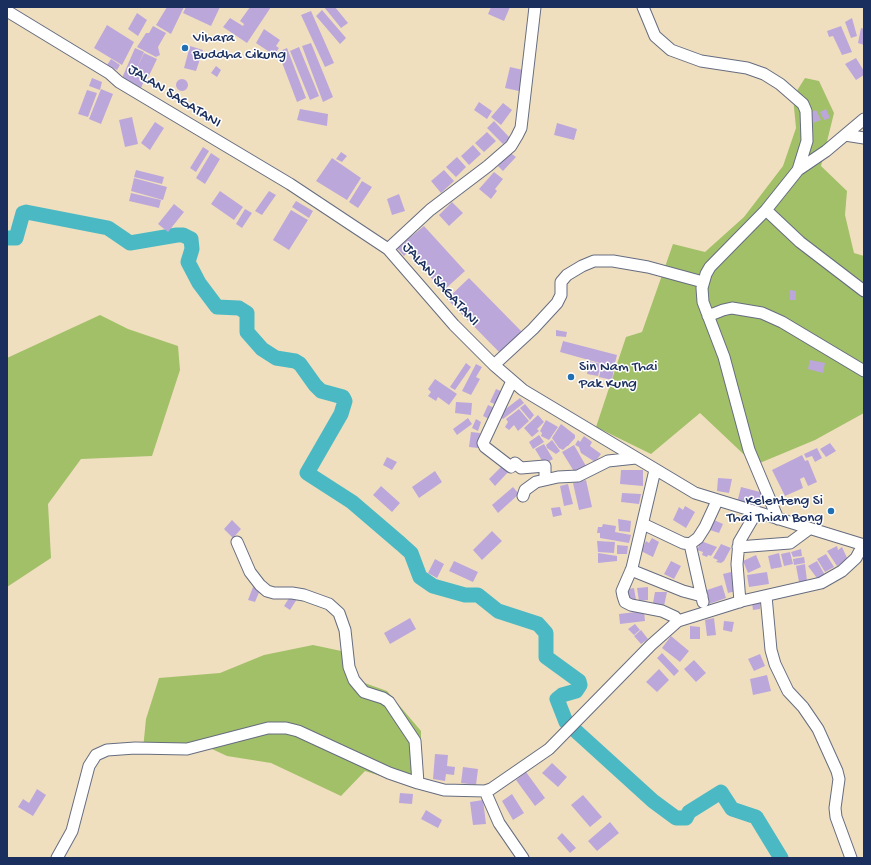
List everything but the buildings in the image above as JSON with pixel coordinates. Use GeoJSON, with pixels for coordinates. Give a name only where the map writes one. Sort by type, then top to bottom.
{"type":"FeatureCollection","features":[{"type":"Feature","properties":{"kind":"street"},"geometry":{"type":"LineString","coordinates":[[388,249],[430,210],[488,166],[511,146],[521,128],[535,7]]}},
{"type":"Feature","properties":{"kind":"street"},"geometry":{"type":"LineString","coordinates":[[643,7],[655,36],[671,50],[701,61],[756,71],[780,84],[803,104],[806,111],[807,141],[798,170]]}},
{"type":"Feature","properties":{"kind":"street","name":"JALAN SAGATANI"},"geometry":{"type":"LineString","coordinates":[[7,11],[109,73],[119,82],[290,184],[388,249],[454,325],[494,365],[523,390],[695,493],[864,545]]}},
{"type":"Feature","properties":{"kind":"street"},"geometry":{"type":"LineString","coordinates":[[778,519],[749,450],[724,357],[708,316],[702,294],[703,282],[710,267],[766,210],[798,170],[826,151],[864,119]]}},
{"type":"Feature","properties":{"kind":"street"},"geometry":{"type":"LineString","coordinates":[[845,135],[864,138]]}},
{"type":"Feature","properties":{"kind":"street"},"geometry":{"type":"LineString","coordinates":[[766,210],[800,242],[864,291]]}},
{"type":"Feature","properties":{"kind":"street"},"geometry":{"type":"LineString","coordinates":[[494,365],[533,329],[557,303],[562,295],[562,282],[567,275],[594,261],[612,260],[648,267],[703,282]]}},
{"type":"Feature","properties":{"kind":"street"},"geometry":{"type":"LineString","coordinates":[[708,316],[732,308],[762,313],[782,322],[864,371]]}},
{"type":"Feature","properties":{"kind":"street"},"geometry":{"type":"LineString","coordinates":[[512,381],[483,443],[485,447],[512,468],[515,463],[521,468],[546,466],[546,479]]}},
{"type":"Feature","properties":{"kind":"street"},"geometry":{"type":"LineString","coordinates":[[523,496],[528,486],[546,479],[578,476],[608,461],[636,458]]}},
{"type":"Feature","properties":{"kind":"street"},"geometry":{"type":"LineString","coordinates":[[655,470],[631,570],[622,591],[625,602],[662,611],[675,617],[678,621]]}},
{"type":"Feature","properties":{"kind":"street"},"geometry":{"type":"LineString","coordinates":[[643,524],[683,544],[690,544],[694,542],[701,532],[717,501]]}},
{"type":"Feature","properties":{"kind":"street"},"geometry":{"type":"LineString","coordinates":[[740,602],[737,564],[738,547],[741,536],[756,513]]}},
{"type":"Feature","properties":{"kind":"street"},"geometry":{"type":"LineString","coordinates":[[738,547],[790,543],[809,529]]}},
{"type":"Feature","properties":{"kind":"street"},"geometry":{"type":"LineString","coordinates":[[237,542],[250,572],[260,585],[274,593],[304,595],[329,604],[339,613],[345,630],[349,667],[354,680],[364,692],[383,698],[389,702],[415,741],[418,783]]}},
{"type":"Feature","properties":{"kind":"street"},"geometry":{"type":"LineString","coordinates":[[690,544],[705,612]]}},
{"type":"Feature","properties":{"kind":"street"},"geometry":{"type":"LineString","coordinates":[[57,858],[72,831],[89,766],[96,755],[107,750],[135,748],[187,750],[268,728],[286,728],[298,731],[389,773],[418,783],[444,790],[485,791],[497,786],[549,749],[651,645],[678,621],[740,602],[821,583],[842,571],[856,558],[864,545]]}},
{"type":"Feature","properties":{"kind":"street"},"geometry":{"type":"LineString","coordinates":[[631,570],[683,591],[702,596]]}},
{"type":"Feature","properties":{"kind":"street"},"geometry":{"type":"LineString","coordinates":[[766,596],[771,650],[775,664],[788,691],[803,707],[818,729],[837,771],[839,778],[835,808],[836,817],[850,858]]}},
{"type":"Feature","properties":{"kind":"street"},"geometry":{"type":"LineString","coordinates":[[485,791],[499,822],[523,858]]}},
{"type":"Feature","properties":{"kind":"green space"},"geometry":{"type":"Polygon","coordinates":[[[805,78],[819,81],[834,113],[821,166],[847,191],[845,215],[854,253],[864,256],[864,413],[815,440],[755,465],[700,413],[651,454],[596,427],[626,337],[642,332],[673,244],[705,252],[744,217],[783,166],[796,128],[793,97],[805,78]]]}},
{"type":"Feature","properties":{"kind":"green space"},"geometry":{"type":"Polygon","coordinates":[[[100,315],[128,329],[178,346],[180,370],[152,456],[81,459],[48,504],[51,558],[7,587],[7,358],[100,315]]]}},
{"type":"Feature","properties":{"kind":"green space"},"geometry":{"type":"Polygon","coordinates":[[[313,645],[346,652],[359,681],[387,691],[421,731],[421,789],[365,771],[341,796],[271,763],[227,756],[199,743],[143,749],[146,719],[159,678],[220,673],[264,655],[313,645]]]}},
{"type":"Feature","properties":{"kind":"waterway"},"geometry":{"type":"LineString","coordinates":[[7,238],[16,238],[23,213],[26,212],[108,228],[130,243],[177,235],[183,235],[191,239],[192,249],[188,262],[199,283],[217,307],[239,308],[247,313],[247,332],[262,349],[276,358],[295,361],[300,364],[321,391],[343,397],[345,401],[341,414],[307,473],[352,502],[401,544],[411,553],[420,577],[433,586],[465,595],[478,595],[498,611],[538,624],[546,633],[546,657],[579,681],[580,685],[576,691],[562,695],[557,699],[566,722],[653,801],[676,818],[686,818],[689,812],[721,792],[732,809],[756,817],[781,858]]}},
{"type":"Feature","properties":{"kind":"place","name":"Vihara Buddha Cikung"},"geometry":{"type":"Point","coordinates":[185,48]}},
{"type":"Feature","properties":{"kind":"place","name":"Sin Nam Thai Pak Kung"},"geometry":{"type":"Point","coordinates":[571,377]}},
{"type":"Feature","properties":{"kind":"place","name":"Kelenteng Si Thai Thian Bong"},"geometry":{"type":"Point","coordinates":[831,511]}}]}
